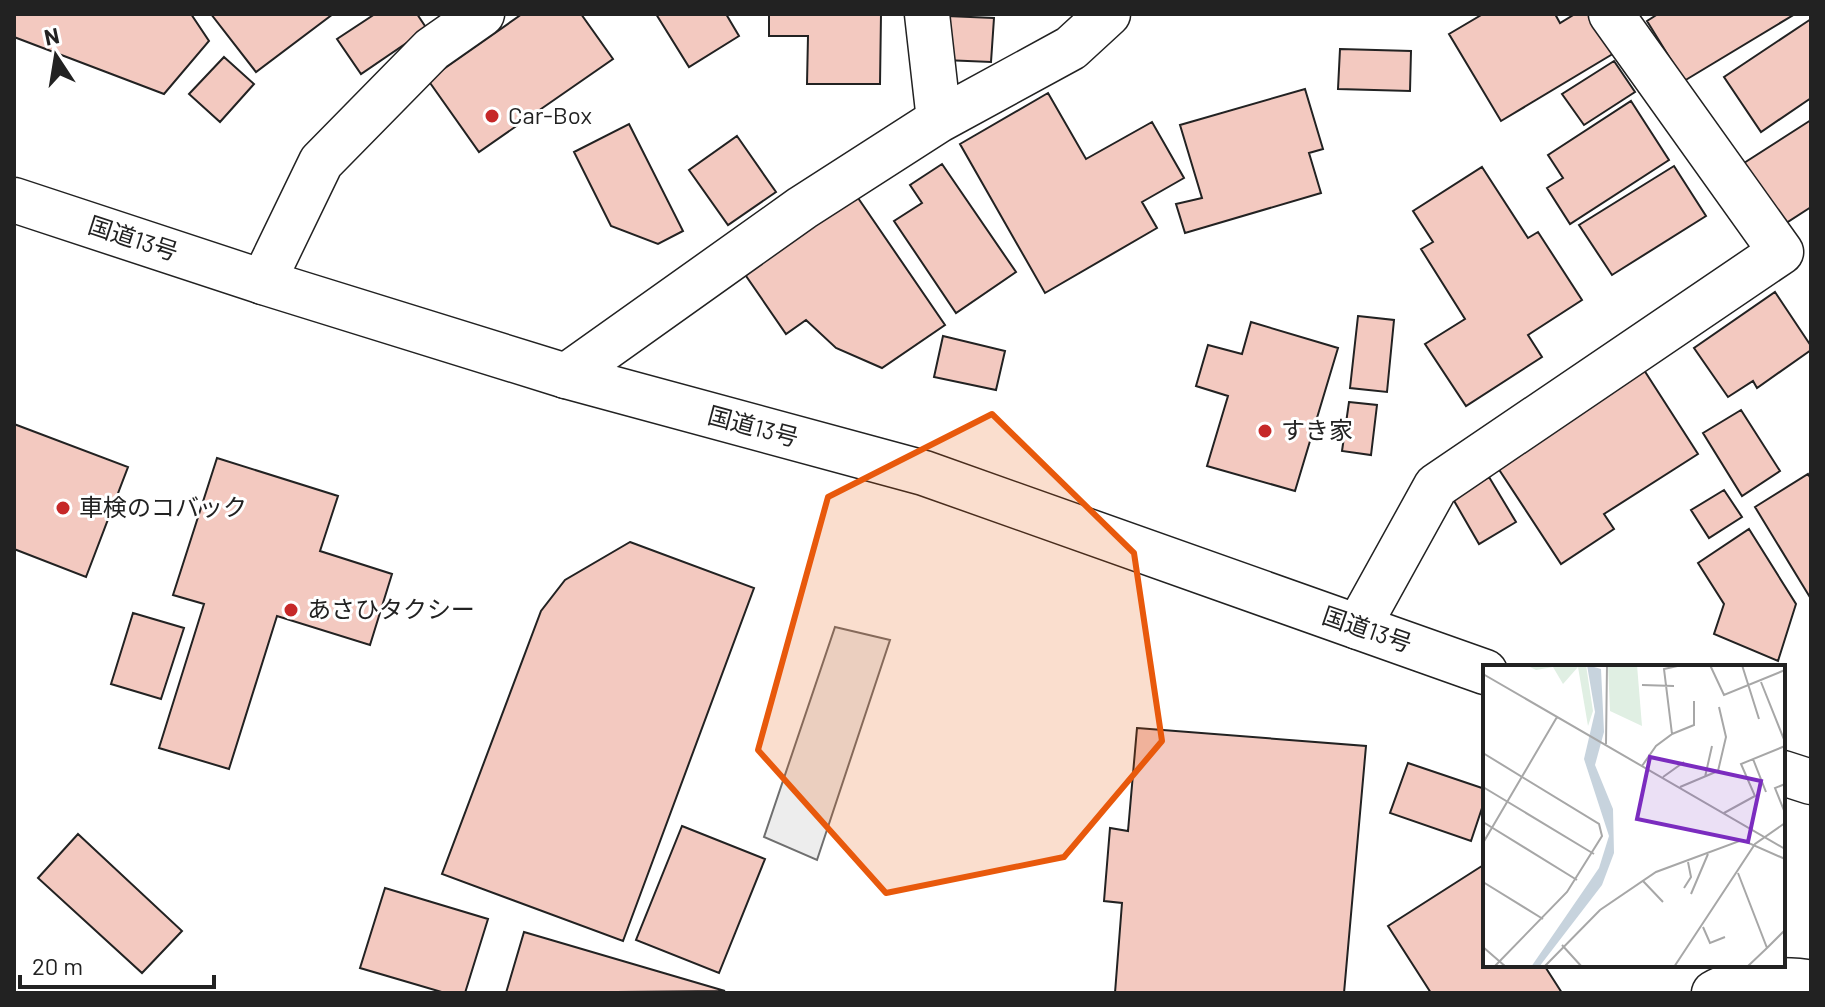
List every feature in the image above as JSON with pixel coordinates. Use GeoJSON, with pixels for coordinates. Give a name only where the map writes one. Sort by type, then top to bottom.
{"type":"FeatureCollection","features":[{"type":"Feature","properties":{"kind":"main road"},"geometry":{"type":"LineString","coordinates":[[263,282],[321,162],[432,49],[482,14]]}},
{"type":"Feature","properties":{"kind":"main road"},"geometry":{"type":"LineString","coordinates":[[927,14],[939,120]]}},
{"type":"Feature","properties":{"kind":"main road"},"geometry":{"type":"LineString","coordinates":[[566,376],[802,208],[939,120],[1071,48],[1108,14]]}},
{"type":"Feature","properties":{"kind":"main road"},"geometry":{"type":"LineString","coordinates":[[1358,627],[1436,486],[1796,242],[1611,14]]}},
{"type":"Feature","properties":{"kind":"main road","name":"国道13号"},"geometry":{"type":"LineString","coordinates":[[14,200],[263,282],[566,376],[924,473],[1483,671]]}},
{"type":"Feature","properties":{"kind":"main road"},"geometry":{"type":"LineString","coordinates":[[1785,774],[1811,782]]}},
{"type":"Feature","properties":{"kind":"main road"},"geometry":{"type":"LineString","coordinates":[[1714,993],[1724,987],[1795,979],[1811,983]]}},
{"type":"Feature","properties":{"kind":"highlighted area"},"geometry":{"type":"Polygon","coordinates":[[[992,414],[1134,553],[1162,741],[1064,857],[886,893],[758,750],[828,497],[992,414]]]}},
{"type":"Feature","properties":{"kind":"shaded area"},"geometry":{"type":"Polygon","coordinates":[[[835,627],[890,640],[817,860],[764,837],[835,627]]]}},
{"type":"Feature","properties":{"kind":"building"},"geometry":{"type":"Polygon","coordinates":[[[14,14],[191,14],[209,41],[164,94],[14,37],[14,14]]]}},
{"type":"Feature","properties":{"kind":"building"},"geometry":{"type":"Polygon","coordinates":[[[211,14],[333,14],[256,72],[211,14]]]}},
{"type":"Feature","properties":{"kind":"building"},"geometry":{"type":"Polygon","coordinates":[[[375,14],[417,14],[427,29],[361,74],[337,39],[375,14]]]}},
{"type":"Feature","properties":{"kind":"building","name":"Car-Box"},"geometry":{"type":"Polygon","coordinates":[[[522,14],[581,14],[613,59],[479,152],[428,80],[522,14]]]}},
{"type":"Feature","properties":{"kind":"building"},"geometry":{"type":"Polygon","coordinates":[[[656,14],[726,14],[739,36],[689,67],[656,14]]]}},
{"type":"Feature","properties":{"kind":"building"},"geometry":{"type":"Polygon","coordinates":[[[769,14],[881,14],[880,84],[807,84],[808,36],[769,36],[769,14]]]}},
{"type":"Feature","properties":{"kind":"building"},"geometry":{"type":"Polygon","coordinates":[[[1483,14],[1555,14],[1560,23],[1575,14],[1592,14],[1616,52],[1501,121],[1449,34],[1483,14]]]}},
{"type":"Feature","properties":{"kind":"building"},"geometry":{"type":"Polygon","coordinates":[[[1658,14],[1795,14],[1684,81],[1647,21],[1658,14]]]}},
{"type":"Feature","properties":{"kind":"building"},"geometry":{"type":"Polygon","coordinates":[[[947,16],[994,18],[991,62],[944,60],[947,16]]]}},
{"type":"Feature","properties":{"kind":"building"},"geometry":{"type":"Polygon","coordinates":[[[1811,19],[1811,98],[1761,132],[1724,77],[1811,19]]]}},
{"type":"Feature","properties":{"kind":"building"},"geometry":{"type":"Polygon","coordinates":[[[1340,49],[1411,51],[1410,91],[1338,89],[1340,49]]]}},
{"type":"Feature","properties":{"kind":"building"},"geometry":{"type":"Polygon","coordinates":[[[224,57],[254,84],[220,122],[189,94],[224,57]]]}},
{"type":"Feature","properties":{"kind":"building"},"geometry":{"type":"Polygon","coordinates":[[[1614,61],[1635,92],[1584,125],[1562,94],[1614,61]]]}},
{"type":"Feature","properties":{"kind":"building"},"geometry":{"type":"Polygon","coordinates":[[[1305,89],[1323,149],[1309,153],[1321,193],[1185,233],[1176,204],[1202,198],[1180,125],[1305,89]]]}},
{"type":"Feature","properties":{"kind":"building"},"geometry":{"type":"Polygon","coordinates":[[[1048,93],[1086,159],[1152,122],[1184,178],[1142,202],[1157,228],[1045,293],[960,144],[1048,93]]]}},
{"type":"Feature","properties":{"kind":"building"},"geometry":{"type":"Polygon","coordinates":[[[1631,101],[1669,160],[1570,224],[1547,188],[1563,178],[1548,155],[1631,101]]]}},
{"type":"Feature","properties":{"kind":"building"},"geometry":{"type":"Polygon","coordinates":[[[1811,120],[1811,207],[1783,225],[1744,163],[1811,120]]]}},
{"type":"Feature","properties":{"kind":"building","name":"Car-Box"},"geometry":{"type":"Polygon","coordinates":[[[629,124],[683,231],[658,244],[611,226],[574,152],[629,124]]]}},
{"type":"Feature","properties":{"kind":"building"},"geometry":{"type":"Polygon","coordinates":[[[737,136],[776,192],[728,225],[689,170],[737,136]]]}},
{"type":"Feature","properties":{"kind":"building"},"geometry":{"type":"Polygon","coordinates":[[[942,164],[1016,272],[956,313],[894,221],[922,203],[910,185],[942,164]]]}},
{"type":"Feature","properties":{"kind":"building"},"geometry":{"type":"Polygon","coordinates":[[[1674,166],[1706,216],[1612,275],[1579,225],[1674,166]]]}},
{"type":"Feature","properties":{"kind":"building"},"geometry":{"type":"Polygon","coordinates":[[[1482,167],[1528,238],[1538,232],[1582,300],[1528,335],[1542,357],[1466,406],[1425,344],[1465,319],[1421,249],[1433,242],[1413,211],[1482,167]]]}},
{"type":"Feature","properties":{"kind":"building"},"geometry":{"type":"Polygon","coordinates":[[[856,195],[945,325],[882,368],[836,348],[806,320],[786,334],[744,273],[856,195]]]}},
{"type":"Feature","properties":{"kind":"building"},"geometry":{"type":"Polygon","coordinates":[[[1775,292],[1811,350],[1757,388],[1753,381],[1728,397],[1694,348],[1775,292]]]}},
{"type":"Feature","properties":{"kind":"building"},"geometry":{"type":"Polygon","coordinates":[[[1358,316],[1394,320],[1387,392],[1350,388],[1358,316]]]}},
{"type":"Feature","properties":{"kind":"building","name":"すき家"},"geometry":{"type":"Polygon","coordinates":[[[1251,322],[1338,348],[1295,491],[1207,466],[1228,396],[1196,386],[1208,345],[1242,354],[1251,322]]]}},
{"type":"Feature","properties":{"kind":"building"},"geometry":{"type":"Polygon","coordinates":[[[943,336],[1005,351],[996,390],[934,377],[943,336]]]}},
{"type":"Feature","properties":{"kind":"building"},"geometry":{"type":"Polygon","coordinates":[[[1644,370],[1698,454],[1604,514],[1614,529],[1561,564],[1496,465],[1644,370]]]}},
{"type":"Feature","properties":{"kind":"building"},"geometry":{"type":"Polygon","coordinates":[[[1349,402],[1377,405],[1371,455],[1342,451],[1349,402]]]}},
{"type":"Feature","properties":{"kind":"building"},"geometry":{"type":"Polygon","coordinates":[[[1741,410],[1780,471],[1742,496],[1703,433],[1741,410]]]}},
{"type":"Feature","properties":{"kind":"building","name":"車検のコバック"},"geometry":{"type":"Polygon","coordinates":[[[14,424],[128,467],[86,577],[14,549],[14,424]]]}},
{"type":"Feature","properties":{"kind":"building","name":"あさひタクシー"},"geometry":{"type":"Polygon","coordinates":[[[217,458],[338,496],[320,551],[392,574],[370,645],[277,616],[229,769],[159,748],[204,604],[173,595],[217,458]]]}},
{"type":"Feature","properties":{"kind":"building"},"geometry":{"type":"Polygon","coordinates":[[[1808,474],[1811,479],[1811,599],[1755,507],[1808,474]]]}},
{"type":"Feature","properties":{"kind":"building"},"geometry":{"type":"Polygon","coordinates":[[[1489,477],[1516,522],[1479,544],[1453,499],[1489,477]]]}},
{"type":"Feature","properties":{"kind":"building"},"geometry":{"type":"Polygon","coordinates":[[[1724,490],[1742,517],[1709,538],[1691,510],[1724,490]]]}},
{"type":"Feature","properties":{"kind":"building"},"geometry":{"type":"Polygon","coordinates":[[[1749,529],[1796,604],[1778,661],[1714,634],[1724,604],[1698,563],[1749,529]]]}},
{"type":"Feature","properties":{"kind":"building"},"geometry":{"type":"Polygon","coordinates":[[[630,542],[754,588],[623,941],[442,874],[541,611],[565,580],[630,542]]]}},
{"type":"Feature","properties":{"kind":"building"},"geometry":{"type":"Polygon","coordinates":[[[133,613],[184,628],[161,699],[111,684],[133,613]]]}},
{"type":"Feature","properties":{"kind":"building"},"geometry":{"type":"Polygon","coordinates":[[[1137,728],[1366,746],[1344,993],[1115,993],[1122,903],[1104,901],[1110,828],[1128,831],[1137,728]]]}},
{"type":"Feature","properties":{"kind":"building"},"geometry":{"type":"Polygon","coordinates":[[[1408,763],[1483,788],[1483,805],[1471,841],[1390,813],[1408,763]]]}},
{"type":"Feature","properties":{"kind":"building"},"geometry":{"type":"Polygon","coordinates":[[[682,826],[765,859],[719,973],[636,940],[682,826]]]}},
{"type":"Feature","properties":{"kind":"building"},"geometry":{"type":"Polygon","coordinates":[[[78,834],[182,931],[142,973],[38,878],[78,834]]]}},
{"type":"Feature","properties":{"kind":"building"},"geometry":{"type":"Polygon","coordinates":[[[1483,865],[1483,967],[1545,967],[1562,993],[1431,993],[1388,926],[1483,865]]]}},
{"type":"Feature","properties":{"kind":"building"},"geometry":{"type":"Polygon","coordinates":[[[385,888],[488,919],[465,993],[445,993],[360,968],[385,888]]]}},
{"type":"Feature","properties":{"kind":"building"},"geometry":{"type":"Polygon","coordinates":[[[524,932],[725,991],[506,993],[524,932]]]}},
{"type":"Feature","properties":{"kind":"place","name":"Car-Box"},"geometry":{"type":"Point","coordinates":[492,116]}},
{"type":"Feature","properties":{"kind":"place","name":"すき家"},"geometry":{"type":"Point","coordinates":[1265,431]}},
{"type":"Feature","properties":{"kind":"place","name":"車検のコバック"},"geometry":{"type":"Point","coordinates":[63,508]}},
{"type":"Feature","properties":{"kind":"place","name":"あさひタクシー"},"geometry":{"type":"Point","coordinates":[291,610]}}]}
